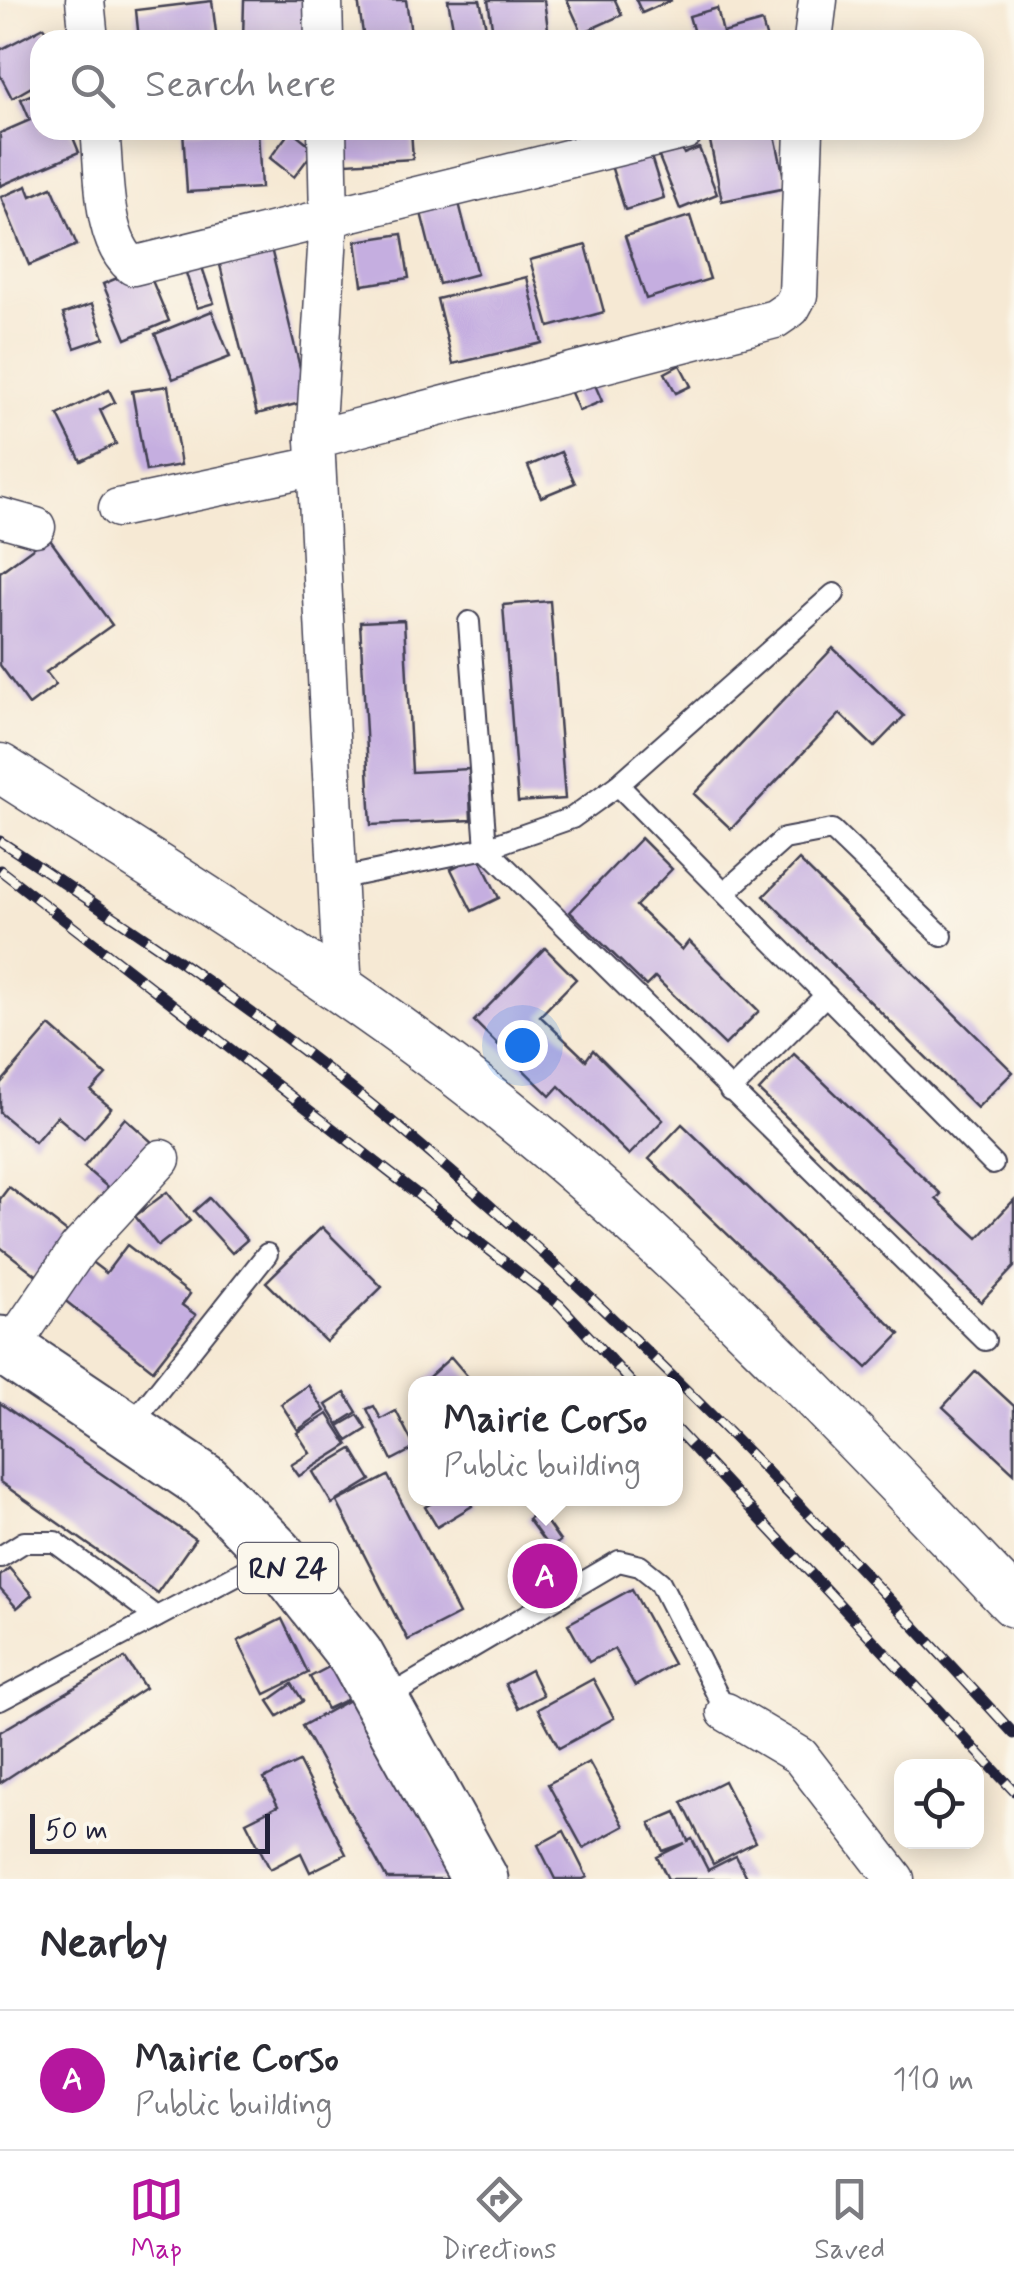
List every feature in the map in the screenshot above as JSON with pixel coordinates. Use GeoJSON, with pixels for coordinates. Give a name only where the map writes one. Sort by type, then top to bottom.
{"type":"FeatureCollection","features":[{"type":"Feature","properties":{"kind":"main road","name":"RN 24"},"geometry":{"type":"LineString","coordinates":[[4,1347],[206,1482],[276,1554],[356,1656],[480,1879]]}},
{"type":"Feature","properties":{"kind":"street"},"geometry":{"type":"LineString","coordinates":[[84,0],[88,30]]}},
{"type":"Feature","properties":{"kind":"street"},"geometry":{"type":"LineString","coordinates":[[323,0],[324,30]]}},
{"type":"Feature","properties":{"kind":"street"},"geometry":{"type":"LineString","coordinates":[[814,30],[818,0]]}},
{"type":"Feature","properties":{"kind":"street"},"geometry":{"type":"LineString","coordinates":[[101,140],[113,234],[119,255],[133,266],[645,140]]}},
{"type":"Feature","properties":{"kind":"street"},"geometry":{"type":"LineString","coordinates":[[327,140],[330,218],[316,453],[342,992]]}},
{"type":"Feature","properties":{"kind":"street"},"geometry":{"type":"LineString","coordinates":[[118,508],[775,318],[791,308],[798,295],[804,140]]}},
{"type":"Feature","properties":{"kind":"street"},"geometry":{"type":"LineString","coordinates":[[0,768],[342,992],[526,1128],[673,1259],[898,1480],[1014,1603]]}},
{"type":"Feature","properties":{"kind":"street"},"geometry":{"type":"LineString","coordinates":[[4,1347],[78,1249],[160,1160]]}},
{"type":"Feature","properties":{"kind":"street"},"geometry":{"type":"LineString","coordinates":[[726,1712],[800,1756],[894,1879]]}},
{"type":"Feature","properties":{"kind":"lane"},"geometry":{"type":"LineString","coordinates":[[337,879],[486,848],[572,818],[618,785],[834,594]]}},
{"type":"Feature","properties":{"kind":"lane"},"geometry":{"type":"LineString","coordinates":[[469,622],[486,848],[984,1340]]}},
{"type":"Feature","properties":{"kind":"lane"},"geometry":{"type":"LineString","coordinates":[[618,785],[993,1164]]}},
{"type":"Feature","properties":{"kind":"lane"},"geometry":{"type":"LineString","coordinates":[[725,892],[784,839],[832,830],[942,936]]}},
{"type":"Feature","properties":{"kind":"lane"},"geometry":{"type":"LineString","coordinates":[[730,1090],[826,995]]}},
{"type":"Feature","properties":{"kind":"lane"},"geometry":{"type":"LineString","coordinates":[[127,1430],[267,1254]]}},
{"type":"Feature","properties":{"kind":"lane"},"geometry":{"type":"LineString","coordinates":[[0,1557],[24,1542],[55,1542],[156,1617]]}},
{"type":"Feature","properties":{"kind":"lane"},"geometry":{"type":"LineString","coordinates":[[0,1700],[276,1554]]}},
{"type":"Feature","properties":{"kind":"lane"},"geometry":{"type":"LineString","coordinates":[[381,1701],[619,1561],[640,1566],[660,1582],[726,1712]]}},
{"type":"Feature","properties":{"kind":"building"},"geometry":{"type":"Polygon","coordinates":[[[244,0],[309,0],[308,30],[243,30],[244,0]]]}},
{"type":"Feature","properties":{"kind":"building"},"geometry":{"type":"Polygon","coordinates":[[[358,0],[406,0],[410,30],[362,30],[358,0]]]}},
{"type":"Feature","properties":{"kind":"building"},"geometry":{"type":"Polygon","coordinates":[[[448,0],[480,0],[487,30],[454,30],[448,0]]]}},
{"type":"Feature","properties":{"kind":"building"},"geometry":{"type":"Polygon","coordinates":[[[488,0],[544,0],[548,29],[492,30],[488,0]]]}},
{"type":"Feature","properties":{"kind":"building"},"geometry":{"type":"Polygon","coordinates":[[[567,0],[615,0],[622,15],[581,30],[567,0]]]}},
{"type":"Feature","properties":{"kind":"building"},"geometry":{"type":"Polygon","coordinates":[[[636,0],[672,0],[642,13],[636,0]]]}},
{"type":"Feature","properties":{"kind":"building"},"geometry":{"type":"Polygon","coordinates":[[[212,1],[216,30],[138,30],[136,10],[212,1]]]}},
{"type":"Feature","properties":{"kind":"building"},"geometry":{"type":"Polygon","coordinates":[[[717,8],[722,30],[693,30],[689,16],[717,8]]]}},
{"type":"Feature","properties":{"kind":"building"},"geometry":{"type":"Polygon","coordinates":[[[762,22],[764,30],[734,30],[762,22]]]}},
{"type":"Feature","properties":{"kind":"building"},"geometry":{"type":"Polygon","coordinates":[[[30,34],[30,88],[12,98],[0,75],[0,50],[30,34]]]}},
{"type":"Feature","properties":{"kind":"building"},"geometry":{"type":"Polygon","coordinates":[[[30,95],[30,120],[21,99],[30,95]]]}},
{"type":"Feature","properties":{"kind":"building"},"geometry":{"type":"Polygon","coordinates":[[[30,120],[30,140],[74,140],[79,152],[0,186],[0,133],[30,120]]]}},
{"type":"Feature","properties":{"kind":"building"},"geometry":{"type":"Polygon","coordinates":[[[184,140],[259,140],[261,188],[187,192],[184,140]]]}},
{"type":"Feature","properties":{"kind":"building"},"geometry":{"type":"Polygon","coordinates":[[[284,140],[304,140],[315,149],[294,177],[270,158],[284,140]]]}},
{"type":"Feature","properties":{"kind":"building"},"geometry":{"type":"Polygon","coordinates":[[[345,140],[412,140],[413,159],[347,163],[345,140]]]}},
{"type":"Feature","properties":{"kind":"building"},"geometry":{"type":"Polygon","coordinates":[[[678,140],[684,154],[699,148],[717,194],[680,209],[655,147],[678,140]]]}},
{"type":"Feature","properties":{"kind":"building"},"geometry":{"type":"Polygon","coordinates":[[[710,140],[776,140],[786,188],[722,201],[710,140]]]}},
{"type":"Feature","properties":{"kind":"building"},"geometry":{"type":"Polygon","coordinates":[[[647,144],[664,198],[625,210],[608,156],[647,144]]]}},
{"type":"Feature","properties":{"kind":"building"},"geometry":{"type":"Polygon","coordinates":[[[27,186],[31,196],[52,187],[77,245],[29,265],[1,197],[27,186]]]}},
{"type":"Feature","properties":{"kind":"building"},"geometry":{"type":"Polygon","coordinates":[[[455,187],[477,274],[439,284],[417,197],[455,187]]]}},
{"type":"Feature","properties":{"kind":"building"},"geometry":{"type":"Polygon","coordinates":[[[690,216],[710,279],[646,299],[625,236],[690,216]]]}},
{"type":"Feature","properties":{"kind":"building"},"geometry":{"type":"Polygon","coordinates":[[[402,234],[409,278],[362,285],[356,241],[402,234]]]}},
{"type":"Feature","properties":{"kind":"building"},"geometry":{"type":"Polygon","coordinates":[[[270,244],[308,401],[257,414],[218,257],[270,244]]]}},
{"type":"Feature","properties":{"kind":"building"},"geometry":{"type":"Polygon","coordinates":[[[586,245],[604,312],[549,327],[530,260],[586,245]]]}},
{"type":"Feature","properties":{"kind":"building"},"geometry":{"type":"Polygon","coordinates":[[[198,255],[214,303],[197,308],[182,260],[198,255]]]}},
{"type":"Feature","properties":{"kind":"building"},"geometry":{"type":"Polygon","coordinates":[[[146,266],[169,321],[126,339],[103,284],[146,266]]]}},
{"type":"Feature","properties":{"kind":"building"},"geometry":{"type":"Polygon","coordinates":[[[527,277],[542,343],[453,364],[437,299],[527,277]]]}},
{"type":"Feature","properties":{"kind":"building"},"geometry":{"type":"Polygon","coordinates":[[[92,304],[104,338],[75,348],[63,314],[92,304]]]}},
{"type":"Feature","properties":{"kind":"building"},"geometry":{"type":"Polygon","coordinates":[[[212,311],[230,357],[173,379],[155,334],[212,311]]]}},
{"type":"Feature","properties":{"kind":"building"},"geometry":{"type":"Polygon","coordinates":[[[680,365],[691,386],[676,393],[665,373],[680,365]]]}},
{"type":"Feature","properties":{"kind":"building"},"geometry":{"type":"Polygon","coordinates":[[[592,378],[602,401],[579,411],[569,388],[592,378]]]}},
{"type":"Feature","properties":{"kind":"building"},"geometry":{"type":"Polygon","coordinates":[[[168,386],[181,465],[146,471],[132,391],[168,386]]]}},
{"type":"Feature","properties":{"kind":"building"},"geometry":{"type":"Polygon","coordinates":[[[109,390],[115,402],[100,410],[116,444],[81,461],[58,415],[109,390]]]}},
{"type":"Feature","properties":{"kind":"building"},"geometry":{"type":"Polygon","coordinates":[[[561,452],[575,483],[541,497],[528,466],[561,452]]]}},
{"type":"Feature","properties":{"kind":"building"},"geometry":{"type":"Polygon","coordinates":[[[48,537],[112,625],[46,672],[56,685],[29,705],[0,665],[0,572],[48,537]]]}},
{"type":"Feature","properties":{"kind":"building"},"geometry":{"type":"Polygon","coordinates":[[[550,601],[565,799],[518,802],[503,605],[550,601]]]}},
{"type":"Feature","properties":{"kind":"building"},"geometry":{"type":"Polygon","coordinates":[[[404,620],[412,772],[469,769],[471,820],[371,825],[360,622],[404,620]]]}},
{"type":"Feature","properties":{"kind":"building"},"geometry":{"type":"Polygon","coordinates":[[[833,648],[904,716],[874,747],[840,714],[731,829],[694,794],[833,648]]]}},
{"type":"Feature","properties":{"kind":"building"},"geometry":{"type":"Polygon","coordinates":[[[641,838],[672,869],[636,906],[682,950],[689,941],[759,1011],[725,1045],[655,977],[646,986],[570,912],[641,838]]]}},
{"type":"Feature","properties":{"kind":"building"},"geometry":{"type":"Polygon","coordinates":[[[478,855],[499,898],[472,911],[451,869],[478,855]]]}},
{"type":"Feature","properties":{"kind":"building"},"geometry":{"type":"Polygon","coordinates":[[[799,860],[1013,1072],[977,1108],[764,896],[799,860]]]}},
{"type":"Feature","properties":{"kind":"building"},"geometry":{"type":"Polygon","coordinates":[[[545,948],[576,979],[540,1016],[586,1060],[593,1050],[663,1120],[629,1155],[559,1086],[550,1096],[474,1021],[545,948]]]}},
{"type":"Feature","properties":{"kind":"building"},"geometry":{"type":"Polygon","coordinates":[[[50,1026],[106,1075],[91,1091],[111,1108],[84,1139],[57,1116],[35,1142],[0,1113],[0,1084],[50,1026]]]}},
{"type":"Feature","properties":{"kind":"building"},"geometry":{"type":"Polygon","coordinates":[[[794,1054],[941,1194],[936,1199],[978,1238],[1014,1200],[1014,1267],[981,1302],[759,1091],[794,1054]]]}},
{"type":"Feature","properties":{"kind":"building"},"geometry":{"type":"Polygon","coordinates":[[[125,1118],[153,1143],[112,1191],[84,1167],[125,1118]]]}},
{"type":"Feature","properties":{"kind":"building"},"geometry":{"type":"Polygon","coordinates":[[[682,1124],[900,1334],[867,1368],[649,1159],[682,1124]]]}},
{"type":"Feature","properties":{"kind":"building"},"geometry":{"type":"Polygon","coordinates":[[[9,1187],[71,1235],[39,1277],[0,1247],[0,1199],[9,1187]]]}},
{"type":"Feature","properties":{"kind":"building"},"geometry":{"type":"Polygon","coordinates":[[[167,1192],[190,1221],[158,1246],[135,1216],[167,1192]]]}},
{"type":"Feature","properties":{"kind":"building"},"geometry":{"type":"Polygon","coordinates":[[[209,1198],[247,1240],[232,1253],[194,1211],[209,1198]]]}},
{"type":"Feature","properties":{"kind":"building"},"geometry":{"type":"Polygon","coordinates":[[[322,1227],[382,1287],[326,1342],[266,1282],[322,1227]]]}},
{"type":"Feature","properties":{"kind":"building"},"geometry":{"type":"Polygon","coordinates":[[[127,1245],[190,1294],[182,1305],[196,1315],[153,1370],[53,1291],[81,1254],[106,1273],[127,1245]]]}},
{"type":"Feature","properties":{"kind":"building"},"geometry":{"type":"Polygon","coordinates":[[[451,1357],[467,1376],[430,1376],[451,1357]]]}},
{"type":"Feature","properties":{"kind":"building"},"geometry":{"type":"Polygon","coordinates":[[[976,1371],[1014,1406],[1014,1473],[943,1407],[976,1371]]]}},
{"type":"Feature","properties":{"kind":"building"},"geometry":{"type":"Polygon","coordinates":[[[308,1385],[325,1411],[298,1430],[281,1404],[308,1385]]]}},
{"type":"Feature","properties":{"kind":"building"},"geometry":{"type":"Polygon","coordinates":[[[345,1393],[357,1412],[338,1424],[326,1405],[345,1393]]]}},
{"type":"Feature","properties":{"kind":"building"},"geometry":{"type":"Polygon","coordinates":[[[0,1403],[195,1539],[157,1593],[0,1482],[0,1403]]]}},
{"type":"Feature","properties":{"kind":"building"},"geometry":{"type":"Polygon","coordinates":[[[374,1406],[381,1419],[396,1411],[408,1434],[408,1452],[392,1460],[367,1409],[374,1406]]]}},
{"type":"Feature","properties":{"kind":"building"},"geometry":{"type":"Polygon","coordinates":[[[328,1414],[348,1445],[299,1476],[291,1465],[310,1453],[297,1433],[328,1414]]]}},
{"type":"Feature","properties":{"kind":"building"},"geometry":{"type":"Polygon","coordinates":[[[358,1415],[367,1429],[348,1441],[339,1426],[358,1415]]]}},
{"type":"Feature","properties":{"kind":"building"},"geometry":{"type":"Polygon","coordinates":[[[352,1449],[371,1480],[332,1504],[313,1472],[352,1449]]]}},
{"type":"Feature","properties":{"kind":"building"},"geometry":{"type":"Polygon","coordinates":[[[388,1476],[459,1614],[408,1640],[337,1502],[388,1476]]]}},
{"type":"Feature","properties":{"kind":"building"},"geometry":{"type":"Polygon","coordinates":[[[427,1506],[472,1506],[437,1527],[427,1506]]]}},
{"type":"Feature","properties":{"kind":"building"},"geometry":{"type":"Polygon","coordinates":[[[539,1511],[560,1541],[550,1549],[528,1519],[539,1511]]]}},
{"type":"Feature","properties":{"kind":"building"},"geometry":{"type":"Polygon","coordinates":[[[9,1568],[32,1595],[17,1608],[0,1589],[0,1576],[9,1568]]]}},
{"type":"Feature","properties":{"kind":"building"},"geometry":{"type":"Polygon","coordinates":[[[632,1589],[673,1664],[635,1686],[614,1649],[589,1662],[568,1624],[632,1589]]]}},
{"type":"Feature","properties":{"kind":"building"},"geometry":{"type":"Polygon","coordinates":[[[282,1619],[308,1673],[265,1694],[238,1641],[282,1619]]]}},
{"type":"Feature","properties":{"kind":"building"},"geometry":{"type":"Polygon","coordinates":[[[125,1658],[145,1688],[0,1783],[0,1732],[125,1658]]]}},
{"type":"Feature","properties":{"kind":"building"},"geometry":{"type":"Polygon","coordinates":[[[331,1666],[348,1699],[327,1709],[310,1677],[331,1666]]]}},
{"type":"Feature","properties":{"kind":"building"},"geometry":{"type":"Polygon","coordinates":[[[531,1670],[543,1695],[518,1708],[505,1684],[531,1670]]]}},
{"type":"Feature","properties":{"kind":"building"},"geometry":{"type":"Polygon","coordinates":[[[593,1679],[614,1718],[559,1748],[538,1709],[593,1679]]]}},
{"type":"Feature","properties":{"kind":"building"},"geometry":{"type":"Polygon","coordinates":[[[292,1684],[303,1701],[278,1716],[268,1701],[292,1684]]]}},
{"type":"Feature","properties":{"kind":"building"},"geometry":{"type":"Polygon","coordinates":[[[362,1693],[454,1879],[387,1879],[302,1726],[362,1693]]]}},
{"type":"Feature","properties":{"kind":"building"},"geometry":{"type":"Polygon","coordinates":[[[299,1762],[346,1854],[310,1872],[301,1853],[270,1869],[246,1822],[278,1806],[264,1779],[299,1762]]]}},
{"type":"Feature","properties":{"kind":"building"},"geometry":{"type":"Polygon","coordinates":[[[589,1762],[624,1826],[583,1848],[548,1784],[589,1762]]]}},
{"type":"Feature","properties":{"kind":"building"},"geometry":{"type":"Polygon","coordinates":[[[724,1781],[755,1842],[713,1864],[682,1802],[724,1781]]]}},
{"type":"Feature","properties":{"kind":"building"},"geometry":{"type":"Polygon","coordinates":[[[676,1812],[688,1841],[692,1839],[708,1870],[736,1856],[748,1879],[668,1879],[657,1857],[685,1843],[663,1851],[650,1823],[676,1812]]]}},
{"type":"Feature","properties":{"kind":"building"},"geometry":{"type":"Polygon","coordinates":[[[564,1831],[587,1877],[583,1879],[555,1879],[538,1845],[564,1831]]]}},
{"type":"Feature","properties":{"kind":"railway"},"geometry":{"type":"LineString","coordinates":[[0,841],[246,1009],[388,1118],[472,1189],[671,1376]]}},
{"type":"Feature","properties":{"kind":"railway"},"geometry":{"type":"LineString","coordinates":[[0,870],[560,1305],[626,1376]]}},
{"type":"Feature","properties":{"kind":"railway"},"geometry":{"type":"LineString","coordinates":[[683,1387],[789,1493],[1014,1734]]}},
{"type":"Feature","properties":{"kind":"railway"},"geometry":{"type":"LineString","coordinates":[[683,1437],[1014,1791]]}},
{"type":"Feature","properties":{"kind":"place","name":"Mairie Corso"},"geometry":{"type":"Point","coordinates":[545,1576]}}]}
